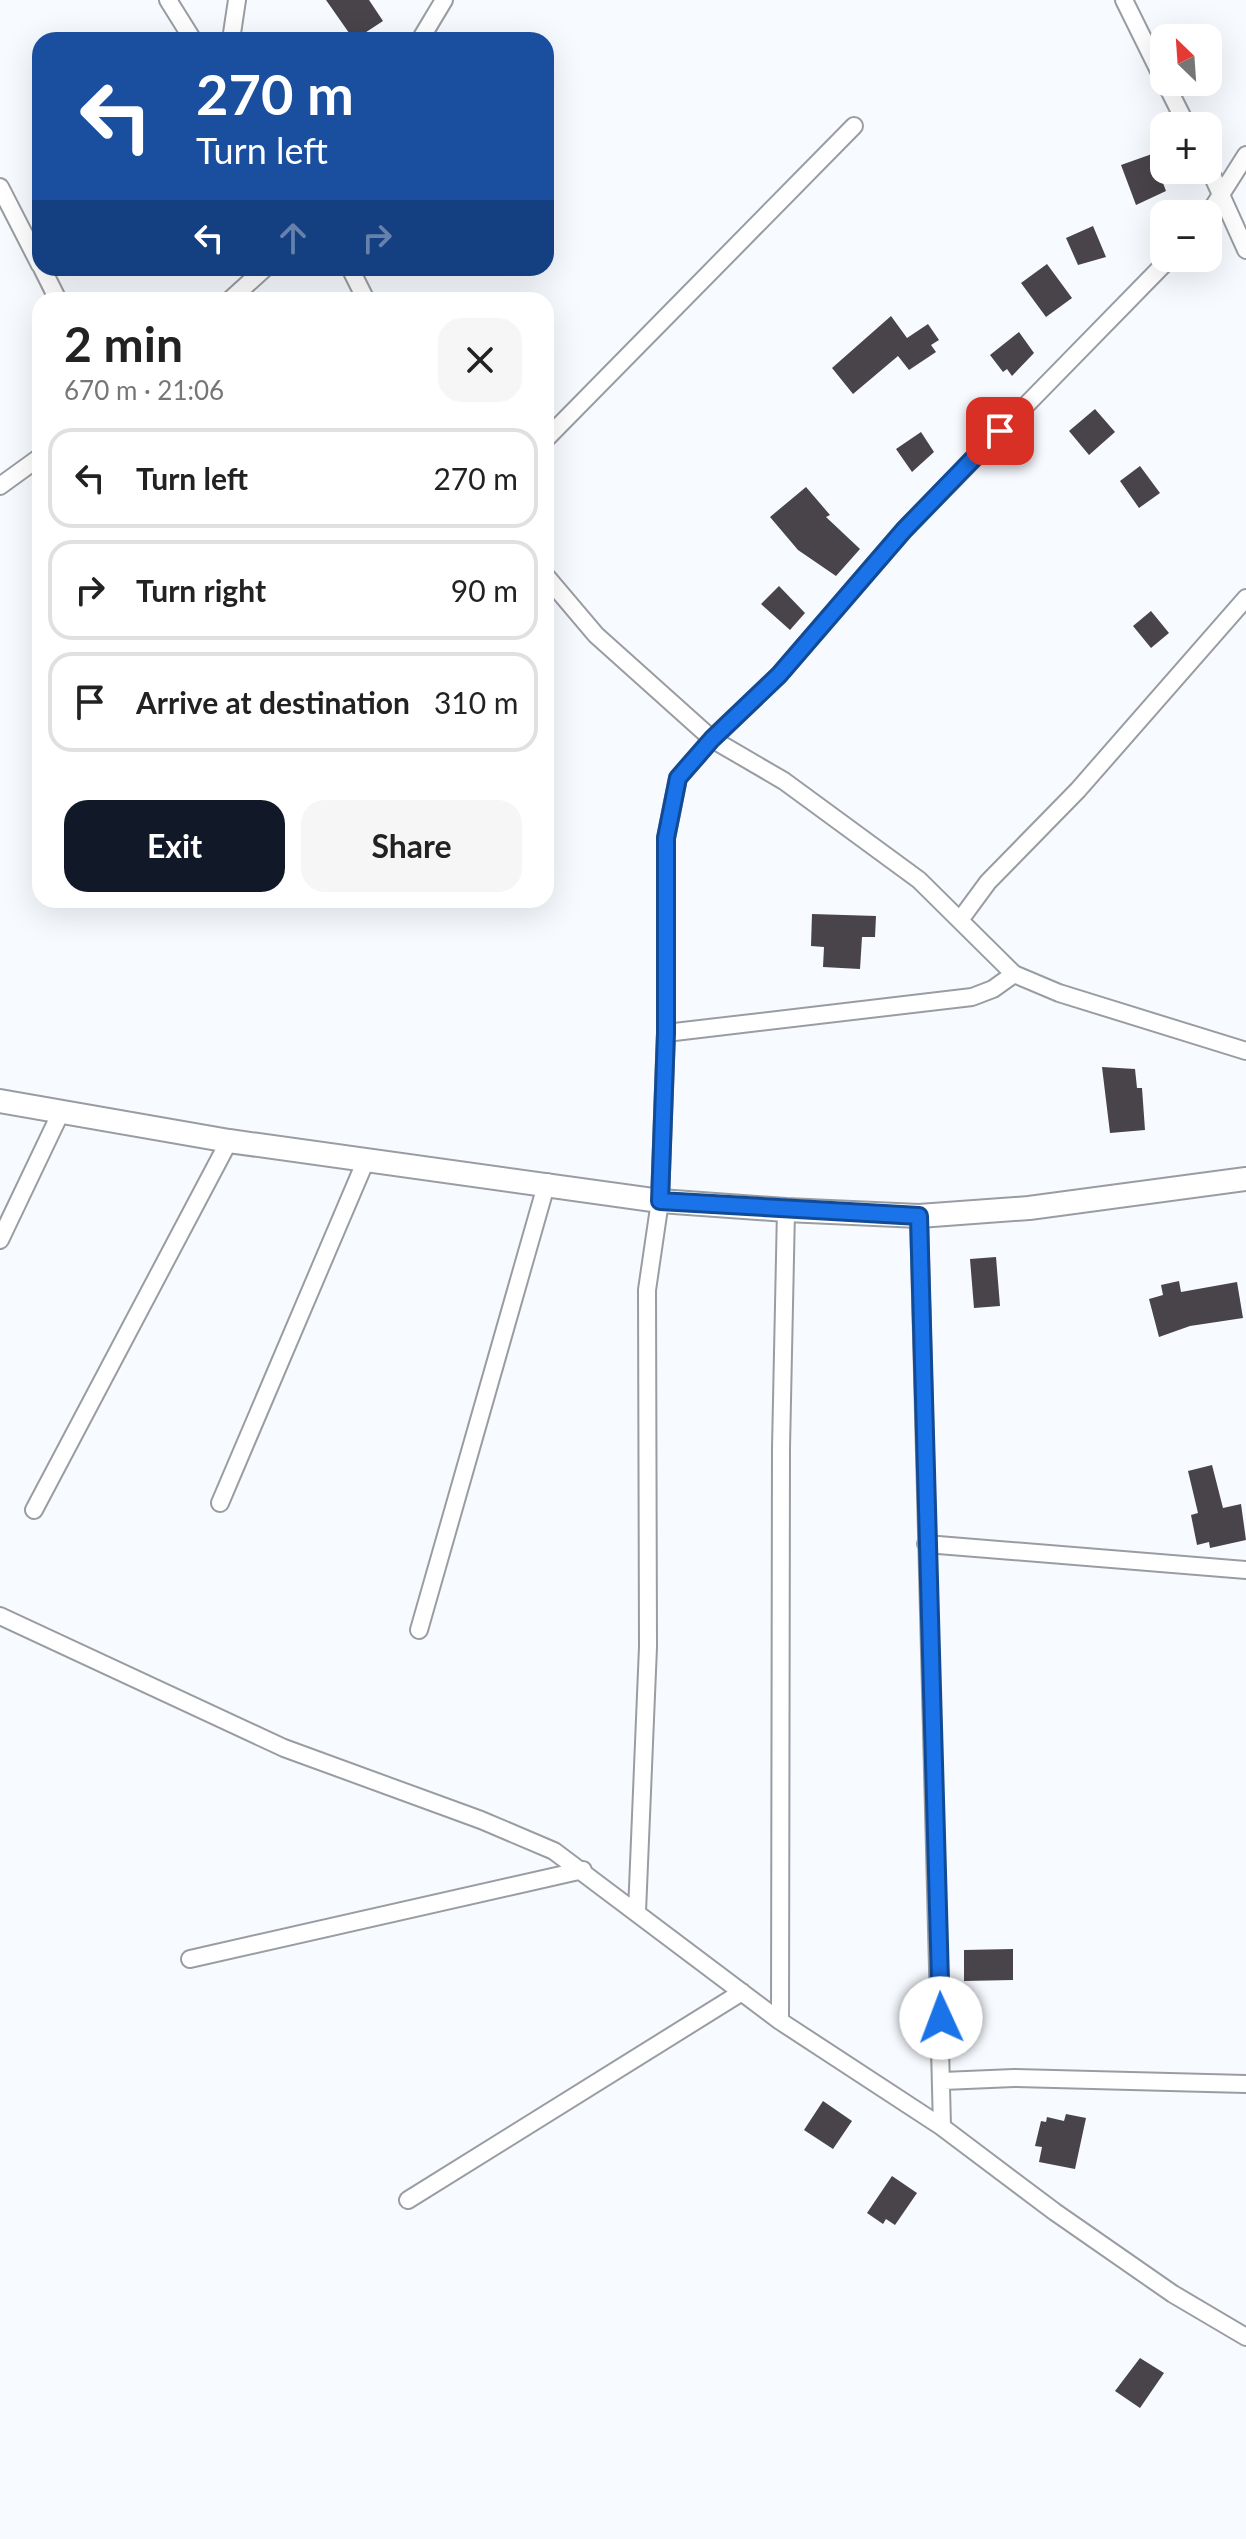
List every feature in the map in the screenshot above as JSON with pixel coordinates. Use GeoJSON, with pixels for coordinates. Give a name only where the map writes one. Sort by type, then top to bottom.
{"type":"FeatureCollection","features":[{"type":"Feature","properties":{"kind":"street"},"geometry":{"type":"LineString","coordinates":[[168,0],[188,32]]}},
{"type":"Feature","properties":{"kind":"street"},"geometry":{"type":"LineString","coordinates":[[232,32],[237,0]]}},
{"type":"Feature","properties":{"kind":"street"},"geometry":{"type":"LineString","coordinates":[[425,32],[444,0]]}},
{"type":"Feature","properties":{"kind":"street"},"geometry":{"type":"LineString","coordinates":[[1124,0],[1150,53]]}},
{"type":"Feature","properties":{"kind":"street"},"geometry":{"type":"LineString","coordinates":[[554,431],[854,126]]}},
{"type":"Feature","properties":{"kind":"street"},"geometry":{"type":"LineString","coordinates":[[1218,200],[1246,155]]}},
{"type":"Feature","properties":{"kind":"street"},"geometry":{"type":"LineString","coordinates":[[1217,184],[1246,250]]}},
{"type":"Feature","properties":{"kind":"street"},"geometry":{"type":"LineString","coordinates":[[0,187],[32,249]]}},
{"type":"Feature","properties":{"kind":"street"},"geometry":{"type":"LineString","coordinates":[[637,1912],[648,1647],[647,1290],[660,1201],[666,1033],[666,838],[678,778],[712,739],[779,675],[954,477],[1097,336],[1157,272]]}},
{"type":"Feature","properties":{"kind":"street"},"geometry":{"type":"LineString","coordinates":[[239,292],[256,276]]}},
{"type":"Feature","properties":{"kind":"street"},"geometry":{"type":"LineString","coordinates":[[0,486],[32,463]]}},
{"type":"Feature","properties":{"kind":"street"},"geometry":{"type":"LineString","coordinates":[[554,585],[596,635],[712,739],[784,781],[919,880],[1014,974],[1059,993],[1246,1051]]}},
{"type":"Feature","properties":{"kind":"street"},"geometry":{"type":"LineString","coordinates":[[960,920],[988,882],[1078,790],[1246,598]]}},
{"type":"Feature","properties":{"kind":"street"},"geometry":{"type":"LineString","coordinates":[[666,1033],[972,997],[993,989],[1014,974]]}},
{"type":"Feature","properties":{"kind":"street"},"geometry":{"type":"LineString","coordinates":[[0,1101],[229,1141],[547,1182],[660,1201],[786,1210],[919,1216],[1029,1208],[1246,1179]]}},
{"type":"Feature","properties":{"kind":"street"},"geometry":{"type":"LineString","coordinates":[[0,1240],[61,1112]]}},
{"type":"Feature","properties":{"kind":"street"},"geometry":{"type":"LineString","coordinates":[[34,1510],[229,1141]]}},
{"type":"Feature","properties":{"kind":"street"},"geometry":{"type":"LineString","coordinates":[[220,1503],[366,1160]]}},
{"type":"Feature","properties":{"kind":"street"},"geometry":{"type":"LineString","coordinates":[[419,1630],[547,1182]]}},
{"type":"Feature","properties":{"kind":"street"},"geometry":{"type":"LineString","coordinates":[[780,2021],[781,1448],[786,1210]]}},
{"type":"Feature","properties":{"kind":"street"},"geometry":{"type":"LineString","coordinates":[[919,1216],[942,2127]]}},
{"type":"Feature","properties":{"kind":"street"},"geometry":{"type":"LineString","coordinates":[[926,1544],[1246,1570]]}},
{"type":"Feature","properties":{"kind":"street"},"geometry":{"type":"LineString","coordinates":[[0,1616],[284,1748],[528,1839],[583,1870],[780,2021],[942,2127],[1055,2212],[1173,2294],[1246,2337]]}},
{"type":"Feature","properties":{"kind":"street"},"geometry":{"type":"LineString","coordinates":[[190,1959],[583,1870]]}},
{"type":"Feature","properties":{"kind":"street"},"geometry":{"type":"LineString","coordinates":[[408,2200],[742,1992]]}},
{"type":"Feature","properties":{"kind":"street"},"geometry":{"type":"LineString","coordinates":[[943,2081],[1014,2078],[1246,2084]]}},
{"type":"Feature","properties":{"kind":"building"},"geometry":{"type":"Polygon","coordinates":[[[326,0],[369,0],[383,21],[366,32],[348,32],[326,0]]]}},
{"type":"Feature","properties":{"kind":"building"},"geometry":{"type":"Polygon","coordinates":[[[1150,155],[1150,184],[1163,184],[1166,191],[1136,205],[1121,165],[1150,155]]]}},
{"type":"Feature","properties":{"kind":"building"},"geometry":{"type":"Polygon","coordinates":[[[1093,226],[1106,257],[1078,265],[1066,238],[1093,226]]]}},
{"type":"Feature","properties":{"kind":"building"},"geometry":{"type":"Polygon","coordinates":[[[1047,264],[1072,298],[1046,317],[1021,283],[1047,264]]]}},
{"type":"Feature","properties":{"kind":"building"},"geometry":{"type":"Polygon","coordinates":[[[891,316],[907,338],[928,324],[939,340],[931,345],[936,352],[909,370],[898,356],[853,394],[832,368],[891,316]]]}},
{"type":"Feature","properties":{"kind":"building"},"geometry":{"type":"Polygon","coordinates":[[[1019,332],[1034,353],[1012,376],[1007,369],[1003,372],[990,355],[1019,332]]]}},
{"type":"Feature","properties":{"kind":"building"},"geometry":{"type":"Polygon","coordinates":[[[1095,409],[1115,432],[1089,455],[1069,431],[1095,409]]]}},
{"type":"Feature","properties":{"kind":"building"},"geometry":{"type":"Polygon","coordinates":[[[921,432],[934,452],[912,472],[896,449],[921,432]]]}},
{"type":"Feature","properties":{"kind":"building"},"geometry":{"type":"Polygon","coordinates":[[[1140,466],[1160,493],[1139,508],[1120,481],[1140,466]]]}},
{"type":"Feature","properties":{"kind":"building"},"geometry":{"type":"Polygon","coordinates":[[[806,487],[830,515],[826,517],[860,549],[836,576],[798,550],[770,517],[806,487]]]}},
{"type":"Feature","properties":{"kind":"building"},"geometry":{"type":"Polygon","coordinates":[[[779,586],[805,613],[790,630],[761,604],[779,586]]]}},
{"type":"Feature","properties":{"kind":"building"},"geometry":{"type":"Polygon","coordinates":[[[1151,611],[1169,633],[1151,648],[1133,626],[1151,611]]]}},
{"type":"Feature","properties":{"kind":"building"},"geometry":{"type":"Polygon","coordinates":[[[812,914],[876,916],[875,937],[862,937],[860,969],[823,967],[824,947],[811,946],[812,914]]]}},
{"type":"Feature","properties":{"kind":"building"},"geometry":{"type":"Polygon","coordinates":[[[1102,1067],[1135,1069],[1137,1088],[1142,1088],[1145,1130],[1110,1133],[1102,1067]]]}},
{"type":"Feature","properties":{"kind":"building"},"geometry":{"type":"Polygon","coordinates":[[[996,1257],[1000,1306],[974,1308],[970,1259],[996,1257]]]}},
{"type":"Feature","properties":{"kind":"building"},"geometry":{"type":"Polygon","coordinates":[[[1179,1281],[1181,1292],[1237,1282],[1243,1318],[1190,1326],[1159,1337],[1149,1299],[1163,1295],[1161,1285],[1179,1281]]]}},
{"type":"Feature","properties":{"kind":"building"},"geometry":{"type":"Polygon","coordinates":[[[1212,1465],[1223,1508],[1241,1504],[1246,1540],[1210,1548],[1209,1542],[1197,1545],[1191,1515],[1198,1513],[1188,1471],[1212,1465]]]}},
{"type":"Feature","properties":{"kind":"building"},"geometry":{"type":"Polygon","coordinates":[[[1013,1949],[1013,1980],[964,1981],[964,1950],[1013,1949]]]}},
{"type":"Feature","properties":{"kind":"building"},"geometry":{"type":"Polygon","coordinates":[[[823,2101],[852,2121],[833,2149],[804,2130],[823,2101]]]}},
{"type":"Feature","properties":{"kind":"building"},"geometry":{"type":"Polygon","coordinates":[[[1066,2114],[1086,2118],[1075,2169],[1039,2162],[1042,2147],[1035,2146],[1041,2121],[1046,2122],[1047,2117],[1064,2121],[1066,2114]]]}},
{"type":"Feature","properties":{"kind":"building"},"geometry":{"type":"Polygon","coordinates":[[[892,2176],[917,2193],[895,2225],[886,2219],[883,2224],[867,2213],[892,2176]]]}},
{"type":"Feature","properties":{"kind":"building"},"geometry":{"type":"Polygon","coordinates":[[[1140,2358],[1164,2373],[1140,2408],[1115,2391],[1140,2358]]]}},
{"type":"Feature","properties":{"kind":"route"},"geometry":{"type":"LineString","coordinates":[[941,2018],[919,1216],[660,1201],[666,1033],[666,838],[678,778],[725,725],[779,675],[904,530],[1000,431]]}}]}
